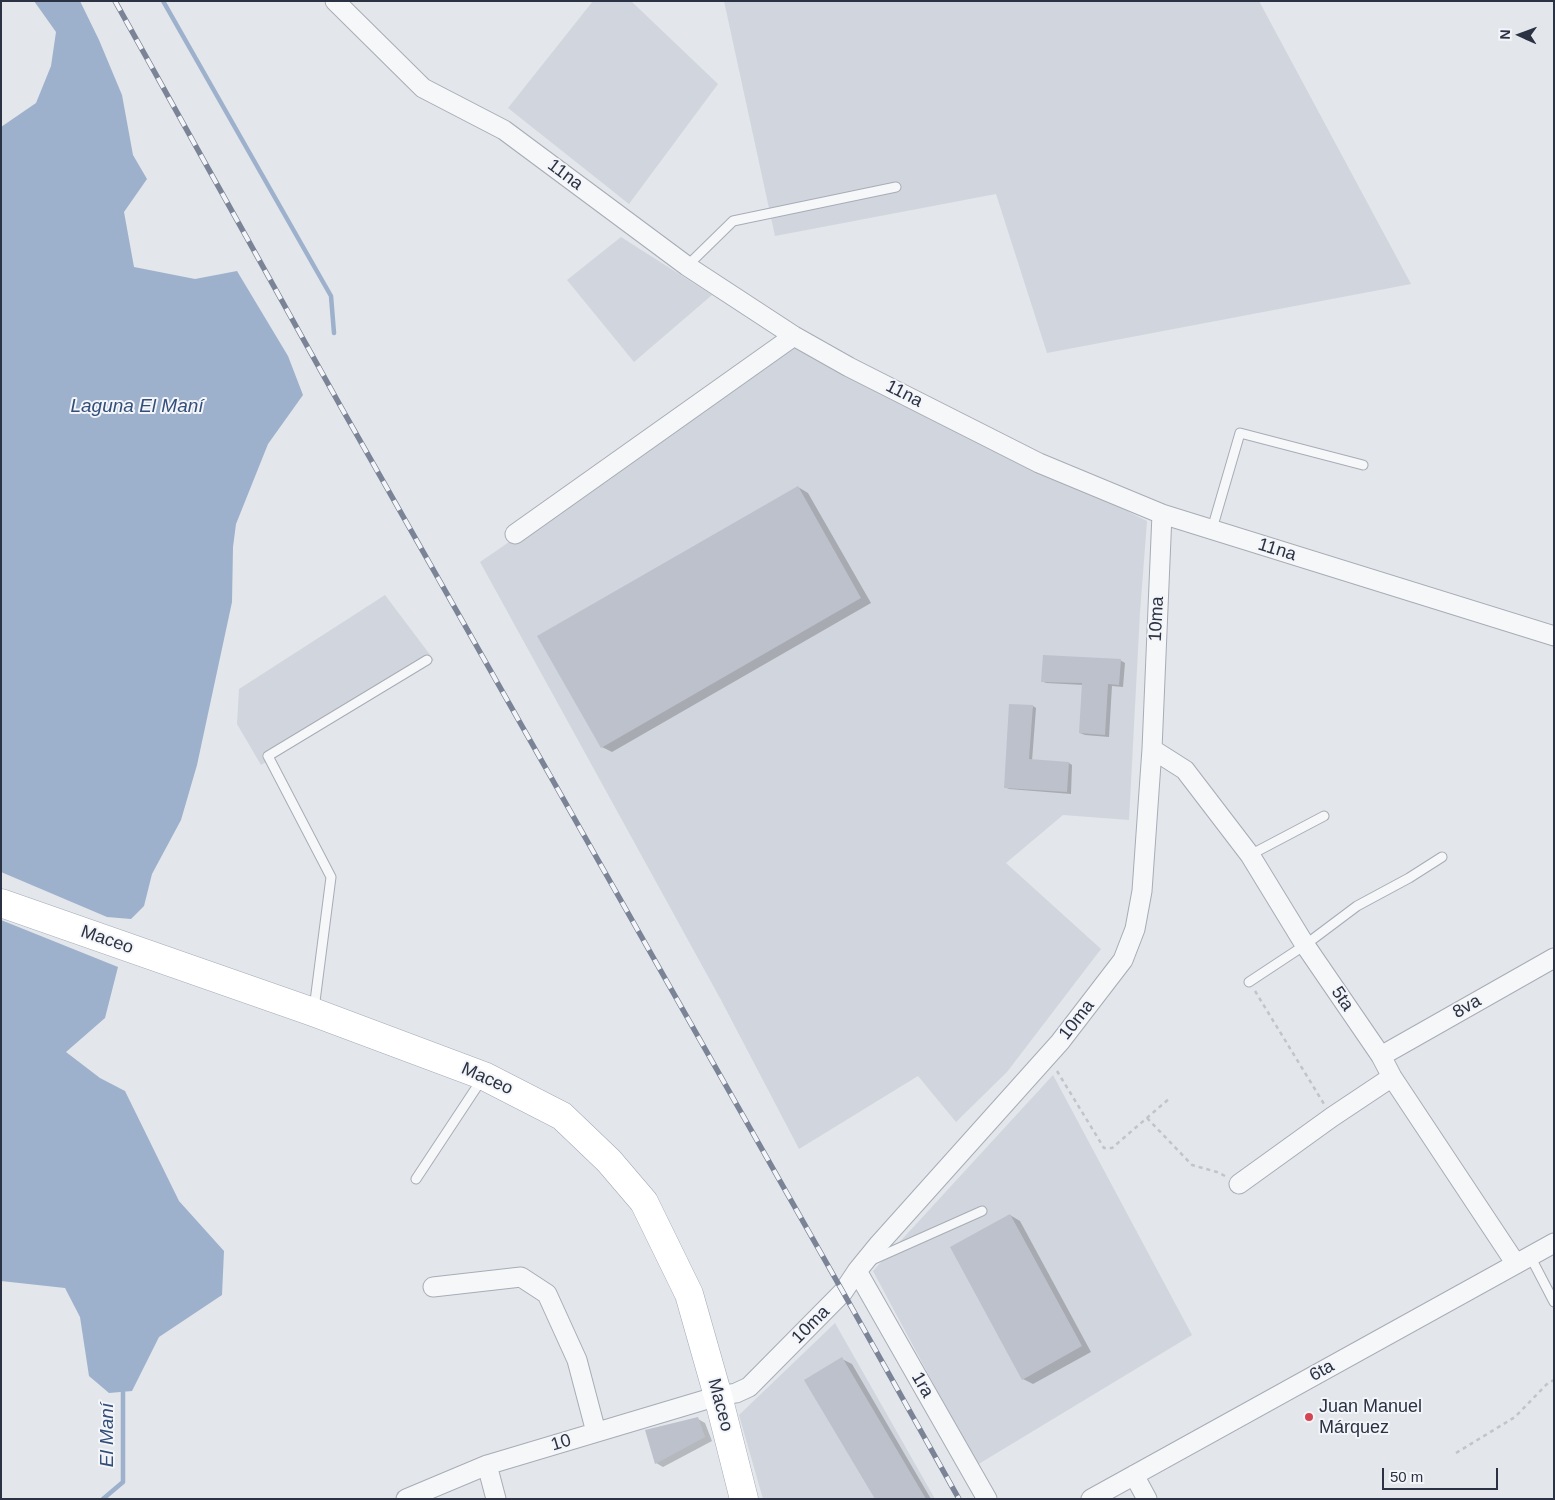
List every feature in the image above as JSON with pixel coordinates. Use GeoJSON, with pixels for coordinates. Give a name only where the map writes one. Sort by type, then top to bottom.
{"type":"FeatureCollection","features":[{"type":"Feature","properties":{"kind":"main road","name":"Maceo"},"geometry":{"type":"LineString","coordinates":[[1,903],[313,1012],[484,1076],[562,1116],[610,1161],[644,1202],[689,1294],[718,1396],[744,1499]]}},
{"type":"Feature","properties":{"kind":"street","name":"11na"},"geometry":{"type":"LineString","coordinates":[[335,1],[423,88],[504,130],[687,266],[794,336],[849,367],[1039,463],[1162,514],[1554,636]]}},
{"type":"Feature","properties":{"kind":"street"},"geometry":{"type":"LineString","coordinates":[[515,534],[794,336]]}},
{"type":"Feature","properties":{"kind":"street","name":"10ma"},"geometry":{"type":"LineString","coordinates":[[718,1396],[736,1394],[749,1387],[843,1292],[879,1244],[1060,1042],[1123,960],[1136,929],[1142,891],[1152,749],[1162,514]]}},
{"type":"Feature","properties":{"kind":"street","name":"5ta"},"geometry":{"type":"LineString","coordinates":[[1152,749],[1185,770],[1250,855],[1305,945],[1381,1056],[1392,1078],[1523,1260]]}},
{"type":"Feature","properties":{"kind":"street","name":"8va"},"geometry":{"type":"LineString","coordinates":[[1381,1056],[1554,958]]}},
{"type":"Feature","properties":{"kind":"street"},"geometry":{"type":"LineString","coordinates":[[1239,1184],[1332,1117],[1392,1078]]}},
{"type":"Feature","properties":{"kind":"street","name":"6ta"},"geometry":{"type":"LineString","coordinates":[[1091,1499],[1554,1243]]}},
{"type":"Feature","properties":{"kind":"street","name":"1ra"},"geometry":{"type":"LineString","coordinates":[[860,1268],[987,1499]]}},
{"type":"Feature","properties":{"kind":"street"},"geometry":{"type":"LineString","coordinates":[[433,1287],[521,1277],[547,1294],[577,1360],[596,1432]]}},
{"type":"Feature","properties":{"kind":"street","name":"10"},"geometry":{"type":"LineString","coordinates":[[406,1499],[487,1465],[718,1396]]}},
{"type":"Feature","properties":{"kind":"street"},"geometry":{"type":"LineString","coordinates":[[487,1465],[496,1499]]}},
{"type":"Feature","properties":{"kind":"street"},"geometry":{"type":"LineString","coordinates":[[1134,1475],[1147,1499]]}},
{"type":"Feature","properties":{"kind":"lane"},"geometry":{"type":"LineString","coordinates":[[687,266],[732,221],[896,187]]}},
{"type":"Feature","properties":{"kind":"lane"},"geometry":{"type":"LineString","coordinates":[[1212,529],[1240,433],[1363,465]]}},
{"type":"Feature","properties":{"kind":"lane"},"geometry":{"type":"LineString","coordinates":[[313,1012],[331,877],[268,756],[427,660]]}},
{"type":"Feature","properties":{"kind":"lane"},"geometry":{"type":"LineString","coordinates":[[1250,855],[1324,816]]}},
{"type":"Feature","properties":{"kind":"lane"},"geometry":{"type":"LineString","coordinates":[[1249,982],[1305,945],[1357,906],[1409,878],[1442,857]]}},
{"type":"Feature","properties":{"kind":"lane"},"geometry":{"type":"LineString","coordinates":[[416,1179],[484,1076]]}},
{"type":"Feature","properties":{"kind":"lane"},"geometry":{"type":"LineString","coordinates":[[860,1268],[982,1211]]}},
{"type":"Feature","properties":{"kind":"lane","name":"5ta"},"geometry":{"type":"LineString","coordinates":[[1523,1260],[1554,1302]]}},
{"type":"Feature","properties":{"kind":"path"},"geometry":{"type":"LineString","coordinates":[[1249,982],[1332,1117]]}},
{"type":"Feature","properties":{"kind":"path"},"geometry":{"type":"LineString","coordinates":[[1048,1055],[1104,1148],[1112,1148],[1170,1098]]}},
{"type":"Feature","properties":{"kind":"path"},"geometry":{"type":"LineString","coordinates":[[1147,1118],[1192,1165],[1218,1172],[1239,1184]]}},
{"type":"Feature","properties":{"kind":"path"},"geometry":{"type":"LineString","coordinates":[[1456,1453],[1515,1417],[1548,1383],[1554,1380]]}},
{"type":"Feature","properties":{"kind":"shaded area"},"geometry":{"type":"Polygon","coordinates":[[[593,1],[631,1],[718,84],[629,204],[508,108],[593,1]]]}},
{"type":"Feature","properties":{"kind":"shaded area"},"geometry":{"type":"Polygon","coordinates":[[[724,1],[1259,1],[1411,284],[1047,353],[996,194],[775,236],[724,1]]]}},
{"type":"Feature","properties":{"kind":"shaded area"},"geometry":{"type":"Polygon","coordinates":[[[621,237],[712,295],[634,362],[567,280],[621,237]]]}},
{"type":"Feature","properties":{"kind":"shaded area"},"geometry":{"type":"Polygon","coordinates":[[[795,345],[1147,521],[1140,612],[1129,820],[1063,815],[1006,863],[1101,949],[1007,1072],[956,1122],[918,1076],[799,1149],[721,1000],[480,562],[795,345]]]}},
{"type":"Feature","properties":{"kind":"shaded area"},"geometry":{"type":"Polygon","coordinates":[[[385,595],[434,660],[261,765],[237,724],[239,689],[385,595]]]}},
{"type":"Feature","properties":{"kind":"shaded area"},"geometry":{"type":"Polygon","coordinates":[[[1053,1075],[1192,1335],[977,1465],[873,1271],[1053,1075]]]}},
{"type":"Feature","properties":{"kind":"shaded area"},"geometry":{"type":"Polygon","coordinates":[[[835,1323],[935,1499],[763,1499],[739,1415],[835,1323]]]}},
{"type":"Feature","properties":{"kind":"water","name":"Laguna El Maní"},"geometry":{"type":"Polygon","coordinates":[[[34,1],[80,1],[122,95],[133,155],[147,179],[124,212],[134,267],[195,279],[237,271],[288,356],[303,395],[268,444],[236,524],[233,547],[232,602],[197,765],[181,820],[152,874],[144,906],[131,919],[107,917],[1,872],[1,127],[36,103],[51,66],[56,32],[34,1]]]}},
{"type":"Feature","properties":{"kind":"water"},"geometry":{"type":"Polygon","coordinates":[[[1,920],[118,967],[105,1018],[66,1052],[100,1078],[125,1091],[179,1201],[224,1251],[222,1295],[159,1337],[132,1391],[109,1393],[89,1376],[80,1317],[65,1288],[1,1281],[1,920]]]}},
{"type":"Feature","properties":{"kind":"building"},"geometry":{"type":"Polygon","coordinates":[[[798,486],[861,598],[601,748],[537,636],[798,486]]]}},
{"type":"Feature","properties":{"kind":"building"},"geometry":{"type":"Polygon","coordinates":[[[1043,655],[1121,659],[1119,685],[1108,684],[1105,735],[1079,733],[1082,683],[1041,682],[1043,655]]]}},
{"type":"Feature","properties":{"kind":"building"},"geometry":{"type":"Polygon","coordinates":[[[1009,704],[1033,705],[1029,759],[1069,762],[1067,792],[1004,788],[1009,704]]]}},
{"type":"Feature","properties":{"kind":"building"},"geometry":{"type":"Polygon","coordinates":[[[1010,1214],[1082,1346],[1022,1380],[950,1247],[1010,1214]]]}},
{"type":"Feature","properties":{"kind":"building"},"geometry":{"type":"Polygon","coordinates":[[[842,1357],[926,1499],[875,1499],[804,1380],[842,1357]]]}},
{"type":"Feature","properties":{"kind":"building"},"geometry":{"type":"Polygon","coordinates":[[[698,1417],[705,1437],[655,1464],[645,1430],[698,1417]]]}},
{"type":"Feature","properties":{"kind":"waterway"},"geometry":{"type":"LineString","coordinates":[[163,1],[331,296],[334,333]]}},
{"type":"Feature","properties":{"kind":"waterway","name":"El Maní"},"geometry":{"type":"LineString","coordinates":[[103,1499],[123,1482],[123,1392]]}},
{"type":"Feature","properties":{"kind":"railway"},"geometry":{"type":"LineString","coordinates":[[115,1],[341,407],[959,1499]]}},
{"type":"Feature","properties":{"kind":"place","name":"Juan Manuel Márquez"},"geometry":{"type":"Point","coordinates":[1309,1417]}}]}
